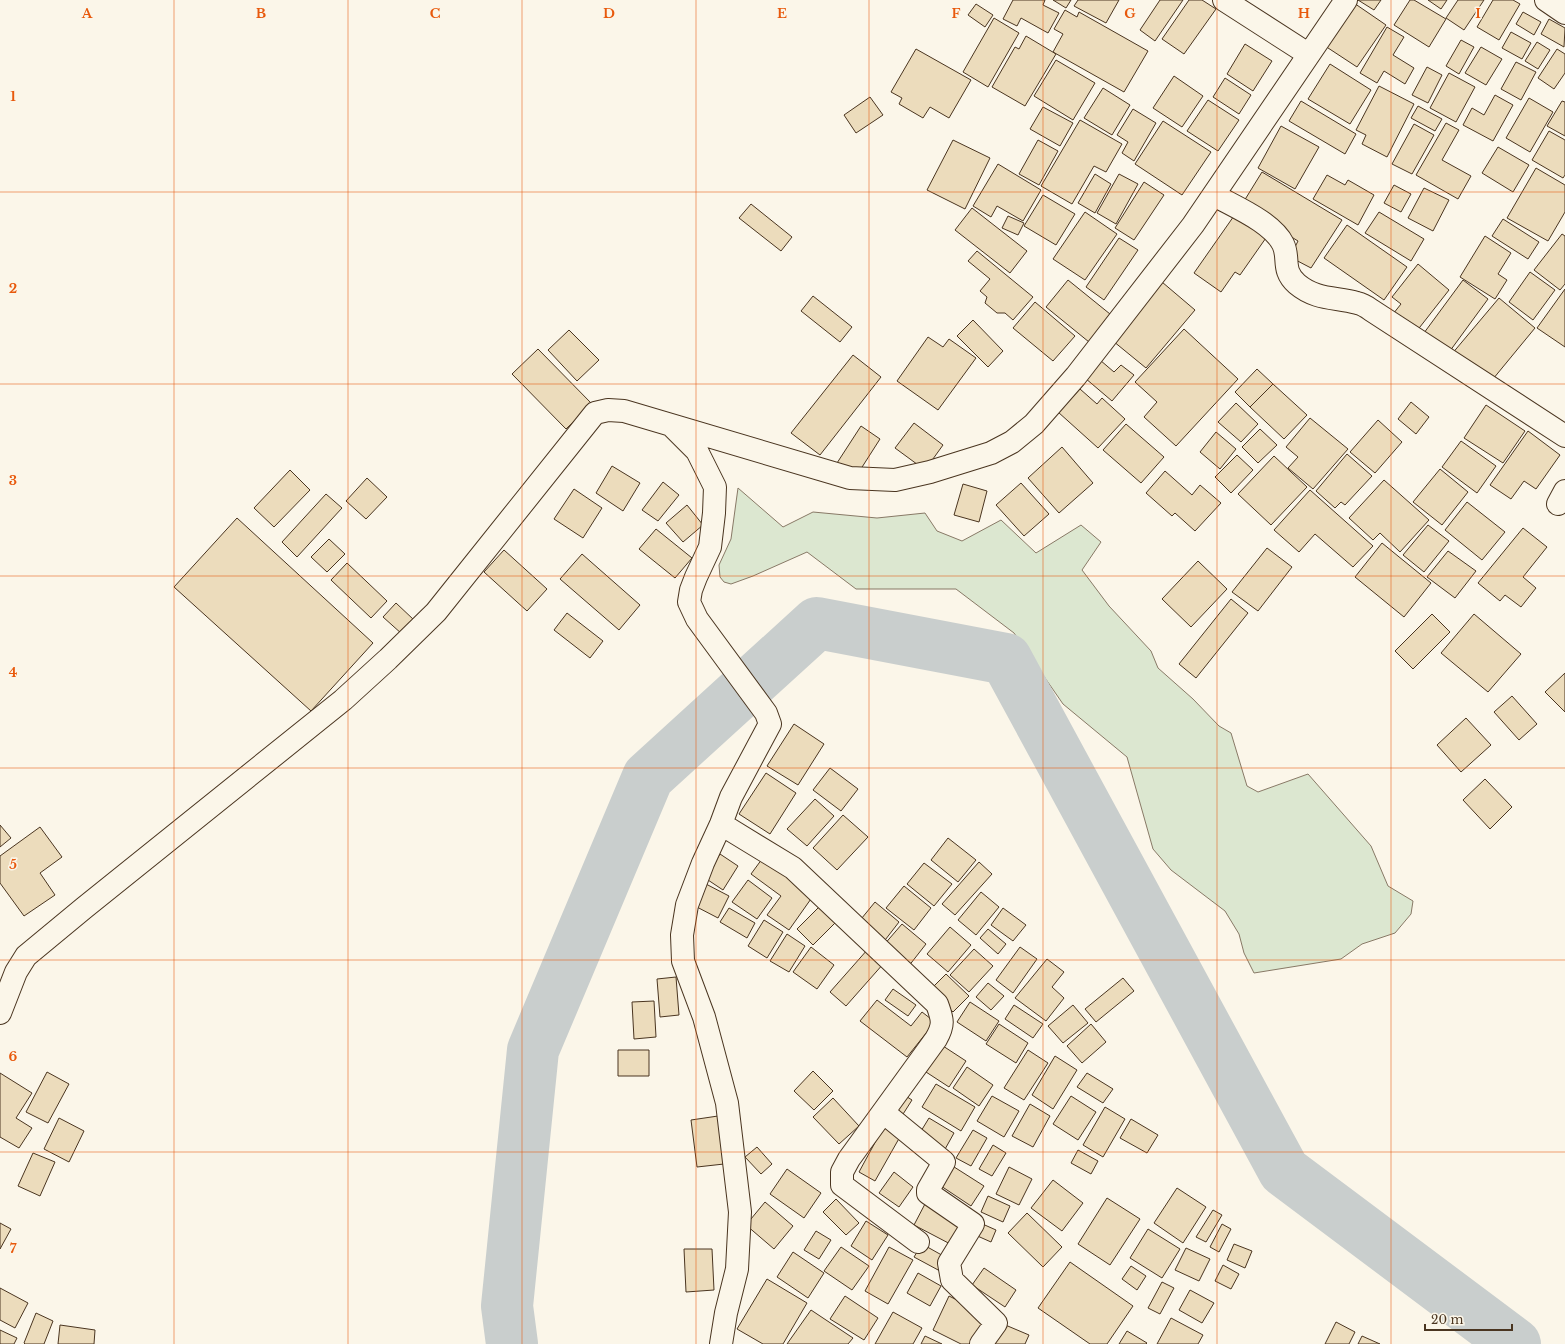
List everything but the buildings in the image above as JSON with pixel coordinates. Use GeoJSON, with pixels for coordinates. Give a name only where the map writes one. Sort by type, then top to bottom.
{"type":"FeatureCollection","features":[{"type":"Feature","properties":{"kind":"street"},"geometry":{"type":"LineString","coordinates":[[1224,0],[1308,54]]}},
{"type":"Feature","properties":{"kind":"street"},"geometry":{"type":"LineString","coordinates":[[0,1013],[16,972],[26,956],[343,700],[436,612],[595,413],[608,410],[624,411],[850,478],[874,480],[895,480],[930,472],[991,453],[1012,442],[1034,424],[1076,376],[1194,225],[1308,54],[1346,0]]}},
{"type":"Feature","properties":{"kind":"street"},"geometry":{"type":"LineString","coordinates":[[1546,0],[1565,13]]}},
{"type":"Feature","properties":{"kind":"street"},"geometry":{"type":"LineString","coordinates":[[1214,195],[1266,225],[1276,234],[1283,243],[1289,275],[1296,283],[1306,290],[1325,298],[1358,303],[1371,310],[1565,436]]}},
{"type":"Feature","properties":{"kind":"street"},"geometry":{"type":"LineString","coordinates":[[671,425],[697,451],[715,487],[710,547],[691,590],[689,602],[697,619],[766,713],[770,724],[731,797],[721,824],[703,863],[687,905],[682,935],[682,961],[704,1017],[727,1103],[740,1212],[737,1269],[726,1313],[721,1344]]}},
{"type":"Feature","properties":{"kind":"street"},"geometry":{"type":"LineString","coordinates":[[721,824],[793,868],[937,1004],[942,1017],[942,1028],[936,1040],[849,1159],[842,1172],[842,1185],[918,1242]]}},
{"type":"Feature","properties":{"kind":"street"},"geometry":{"type":"LineString","coordinates":[[883,1112],[944,1162],[928,1190],[928,1193],[972,1224],[949,1264],[952,1280],[996,1323],[981,1344]]}},
{"type":"Feature","properties":{"kind":"green space"},"geometry":{"type":"Polygon","coordinates":[[[738,488],[783,527],[813,512],[877,518],[925,513],[937,531],[962,541],[1001,520],[1036,553],[1081,525],[1101,542],[1082,570],[1109,606],[1151,651],[1158,668],[1193,699],[1219,726],[1231,733],[1247,786],[1258,792],[1308,774],[1371,846],[1388,886],[1413,901],[1411,914],[1395,933],[1362,944],[1341,959],[1254,973],[1244,953],[1239,934],[1225,911],[1171,870],[1153,849],[1127,757],[1063,704],[1014,633],[956,589],[856,589],[807,552],[731,584],[724,582],[720,577],[719,565],[731,539],[738,488]]]}},
{"type":"Feature","properties":{"kind":"waterway"},"geometry":{"type":"LineString","coordinates":[[512,1344],[507,1306],[533,1050],[648,777],[817,623],[1006,659],[1284,1171],[1515,1344]]}}]}
